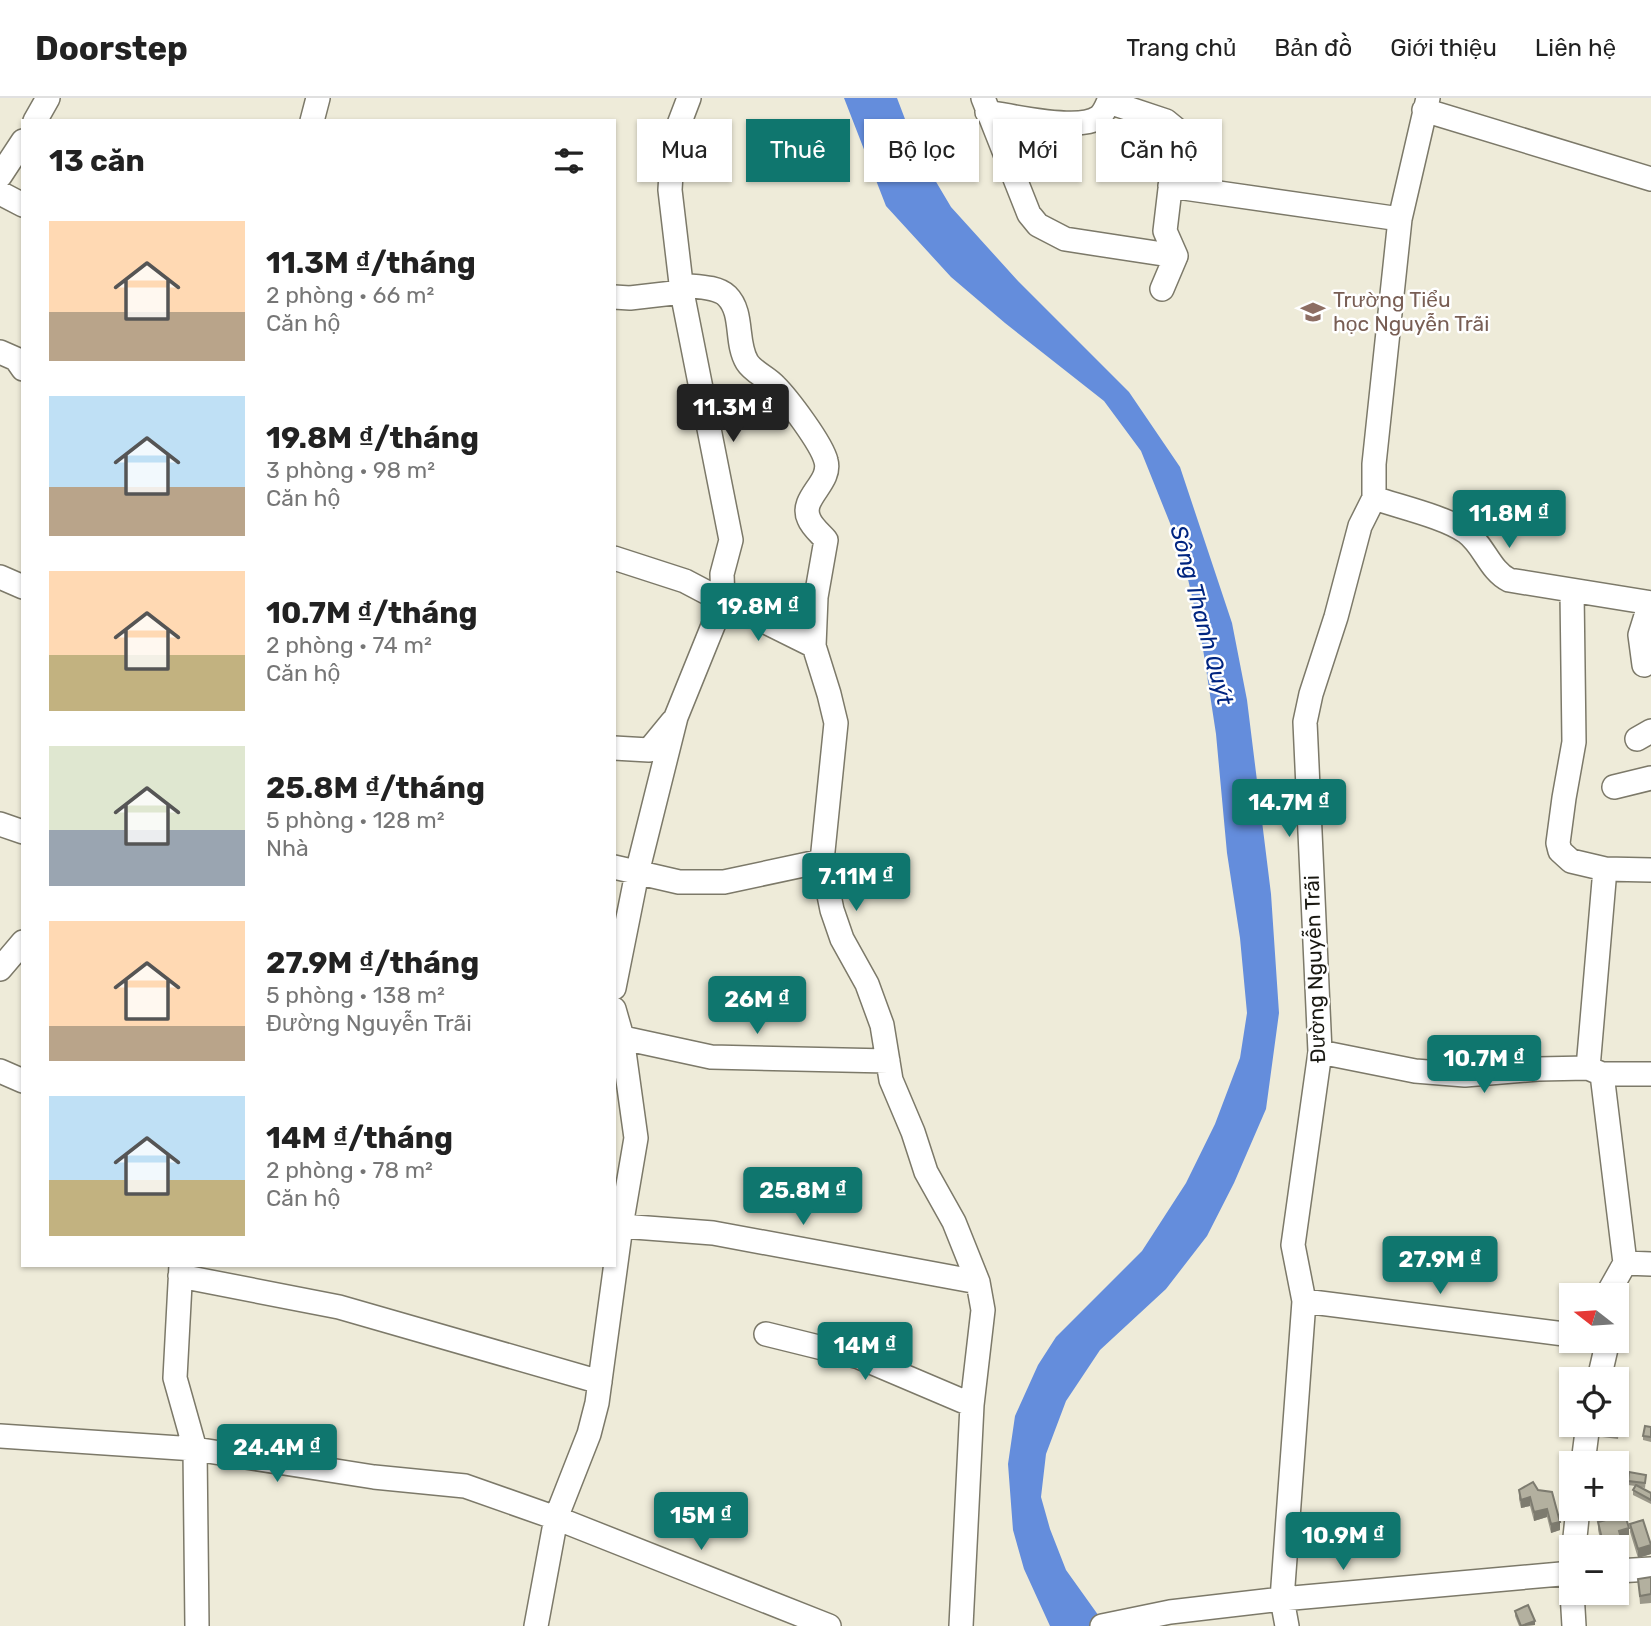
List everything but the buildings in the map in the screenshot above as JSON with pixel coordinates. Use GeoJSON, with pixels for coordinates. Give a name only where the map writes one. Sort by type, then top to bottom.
{"type":"FeatureCollection","features":[{"type":"Feature","properties":{"kind":"street"},"geometry":{"type":"LineString","coordinates":[[36,119],[48,98]]}},
{"type":"Feature","properties":{"kind":"street"},"geometry":{"type":"LineString","coordinates":[[313,119],[318,98]]}},
{"type":"Feature","properties":{"kind":"street"},"geometry":{"type":"LineString","coordinates":[[616,978],[637,873],[676,717],[723,600],[722,574],[731,541],[681,288],[670,190],[673,140],[689,98]]}},
{"type":"Feature","properties":{"kind":"street"},"geometry":{"type":"LineString","coordinates":[[985,105],[1050,122],[1085,123],[1098,118],[1110,100],[1174,126],[1178,136],[1164,231],[1176,256],[1162,289]]}},
{"type":"Feature","properties":{"kind":"street"},"geometry":{"type":"LineString","coordinates":[[1426,104],[1651,179]]}},
{"type":"Feature","properties":{"kind":"street","name":"Đường Nguyễn Trãi"},"geometry":{"type":"LineString","coordinates":[[1287,1626],[1282,1599],[1304,1301],[1293,1245],[1321,1052],[1305,722],[1360,526],[1374,498],[1374,464],[1400,219],[1426,104]]}},
{"type":"Feature","properties":{"kind":"street"},"geometry":{"type":"LineString","coordinates":[[985,105],[1030,215],[1038,225],[1065,239],[1176,256]]}},
{"type":"Feature","properties":{"kind":"street"},"geometry":{"type":"LineString","coordinates":[[0,176],[21,144]]}},
{"type":"Feature","properties":{"kind":"street"},"geometry":{"type":"LineString","coordinates":[[1170,186],[1400,219]]}},
{"type":"Feature","properties":{"kind":"street"},"geometry":{"type":"LineString","coordinates":[[0,193],[21,204]]}},
{"type":"Feature","properties":{"kind":"street"},"geometry":{"type":"LineString","coordinates":[[616,297],[630,298],[681,288],[719,290],[726,295],[733,303],[746,361],[775,386],[813,437],[826,460],[824,481],[809,501],[807,510],[808,518],[826,540],[817,597],[814,646],[836,723],[822,861],[832,910],[842,939],[871,994],[882,1025],[891,1080],[926,1171],[954,1222],[978,1282],[983,1310],[972,1405],[961,1626]]}},
{"type":"Feature","properties":{"kind":"street"},"geometry":{"type":"LineString","coordinates":[[0,352],[16,359],[21,366]]}},
{"type":"Feature","properties":{"kind":"street"},"geometry":{"type":"LineString","coordinates":[[1374,498],[1447,523],[1467,533],[1503,578],[1572,592],[1651,603],[1640,635],[1644,665]]}},
{"type":"Feature","properties":{"kind":"street"},"geometry":{"type":"LineString","coordinates":[[616,559],[685,581],[814,646]]}},
{"type":"Feature","properties":{"kind":"street"},"geometry":{"type":"LineString","coordinates":[[0,576],[21,586]]}},
{"type":"Feature","properties":{"kind":"street"},"geometry":{"type":"LineString","coordinates":[[1572,592],[1574,742],[1558,843],[1560,851],[1571,861],[1605,869],[1651,870]]}},
{"type":"Feature","properties":{"kind":"street"},"geometry":{"type":"LineString","coordinates":[[616,748],[649,750],[676,717]]}},
{"type":"Feature","properties":{"kind":"street"},"geometry":{"type":"LineString","coordinates":[[1614,787],[1651,778]]}},
{"type":"Feature","properties":{"kind":"street"},"geometry":{"type":"LineString","coordinates":[[0,824],[21,831]]}},
{"type":"Feature","properties":{"kind":"street"},"geometry":{"type":"LineString","coordinates":[[616,868],[679,882],[724,882],[822,861]]}},
{"type":"Feature","properties":{"kind":"street"},"geometry":{"type":"LineString","coordinates":[[1605,869],[1595,1071],[1625,1263],[1614,1283]]}},
{"type":"Feature","properties":{"kind":"street"},"geometry":{"type":"LineString","coordinates":[[0,969],[21,944]]}},
{"type":"Feature","properties":{"kind":"street"},"geometry":{"type":"LineString","coordinates":[[616,1263],[636,1138],[621,1078],[618,1036],[711,1057],[888,1061]]}},
{"type":"Feature","properties":{"kind":"street"},"geometry":{"type":"LineString","coordinates":[[1321,1052],[1415,1071],[1465,1075],[1538,1069],[1651,1074]]}},
{"type":"Feature","properties":{"kind":"street"},"geometry":{"type":"LineString","coordinates":[[0,1071],[21,1080]]}},
{"type":"Feature","properties":{"kind":"street"},"geometry":{"type":"LineString","coordinates":[[621,1226],[713,1233],[978,1282]]}},
{"type":"Feature","properties":{"kind":"street"},"geometry":{"type":"LineString","coordinates":[[1625,1263],[1651,1264]]}},
{"type":"Feature","properties":{"kind":"street"},"geometry":{"type":"LineString","coordinates":[[536,1626],[556,1518],[589,1434],[600,1382],[615,1267]]}},
{"type":"Feature","properties":{"kind":"street"},"geometry":{"type":"LineString","coordinates":[[197,1626],[195,1449],[175,1378],[180,1271],[339,1307],[600,1382]]}},
{"type":"Feature","properties":{"kind":"street"},"geometry":{"type":"LineString","coordinates":[[1304,1301],[1559,1333]]}},
{"type":"Feature","properties":{"kind":"street"},"geometry":{"type":"LineString","coordinates":[[766,1334],[859,1357],[972,1405]]}},
{"type":"Feature","properties":{"kind":"street"},"geometry":{"type":"LineString","coordinates":[[0,1436],[195,1449],[374,1477],[466,1486],[556,1518],[830,1626]]}},
{"type":"Feature","properties":{"kind":"street"},"geometry":{"type":"LineString","coordinates":[[1629,1570],[1651,1569]]}},
{"type":"Feature","properties":{"kind":"street"},"geometry":{"type":"LineString","coordinates":[[1112,1623],[1170,1612],[1282,1599],[1559,1574]]}},
{"type":"Feature","properties":{"kind":"street"},"geometry":{"type":"LineString","coordinates":[[1573,1605],[1574,1626]]}},
{"type":"Feature","properties":{"kind":"water"},"geometry":{"type":"Polygon","coordinates":[[[844,98],[897,98],[905,119],[864,119],[864,149],[844,98]]]}},
{"type":"Feature","properties":{"kind":"water","name":"Sông Thanh Quýt"},"geometry":{"type":"Polygon","coordinates":[[[877,182],[936,182],[951,207],[1018,281],[1129,392],[1180,467],[1232,623],[1247,700],[1271,894],[1279,1013],[1266,1109],[1234,1183],[1207,1236],[1166,1289],[1100,1350],[1066,1401],[1046,1454],[1041,1497],[1050,1529],[1066,1570],[1106,1626],[1050,1626],[1024,1569],[1013,1530],[1008,1464],[1015,1416],[1038,1365],[1056,1337],[1142,1251],[1186,1183],[1215,1124],[1240,1058],[1247,1013],[1240,938],[1227,853],[1216,734],[1201,636],[1182,553],[1141,451],[1104,401],[951,277],[886,206],[877,182]]]}},
{"type":"Feature","properties":{"kind":"place","name":"Trường Tiểu học Nguyễn Trãi"},"geometry":{"type":"Point","coordinates":[1313,312]}}]}
